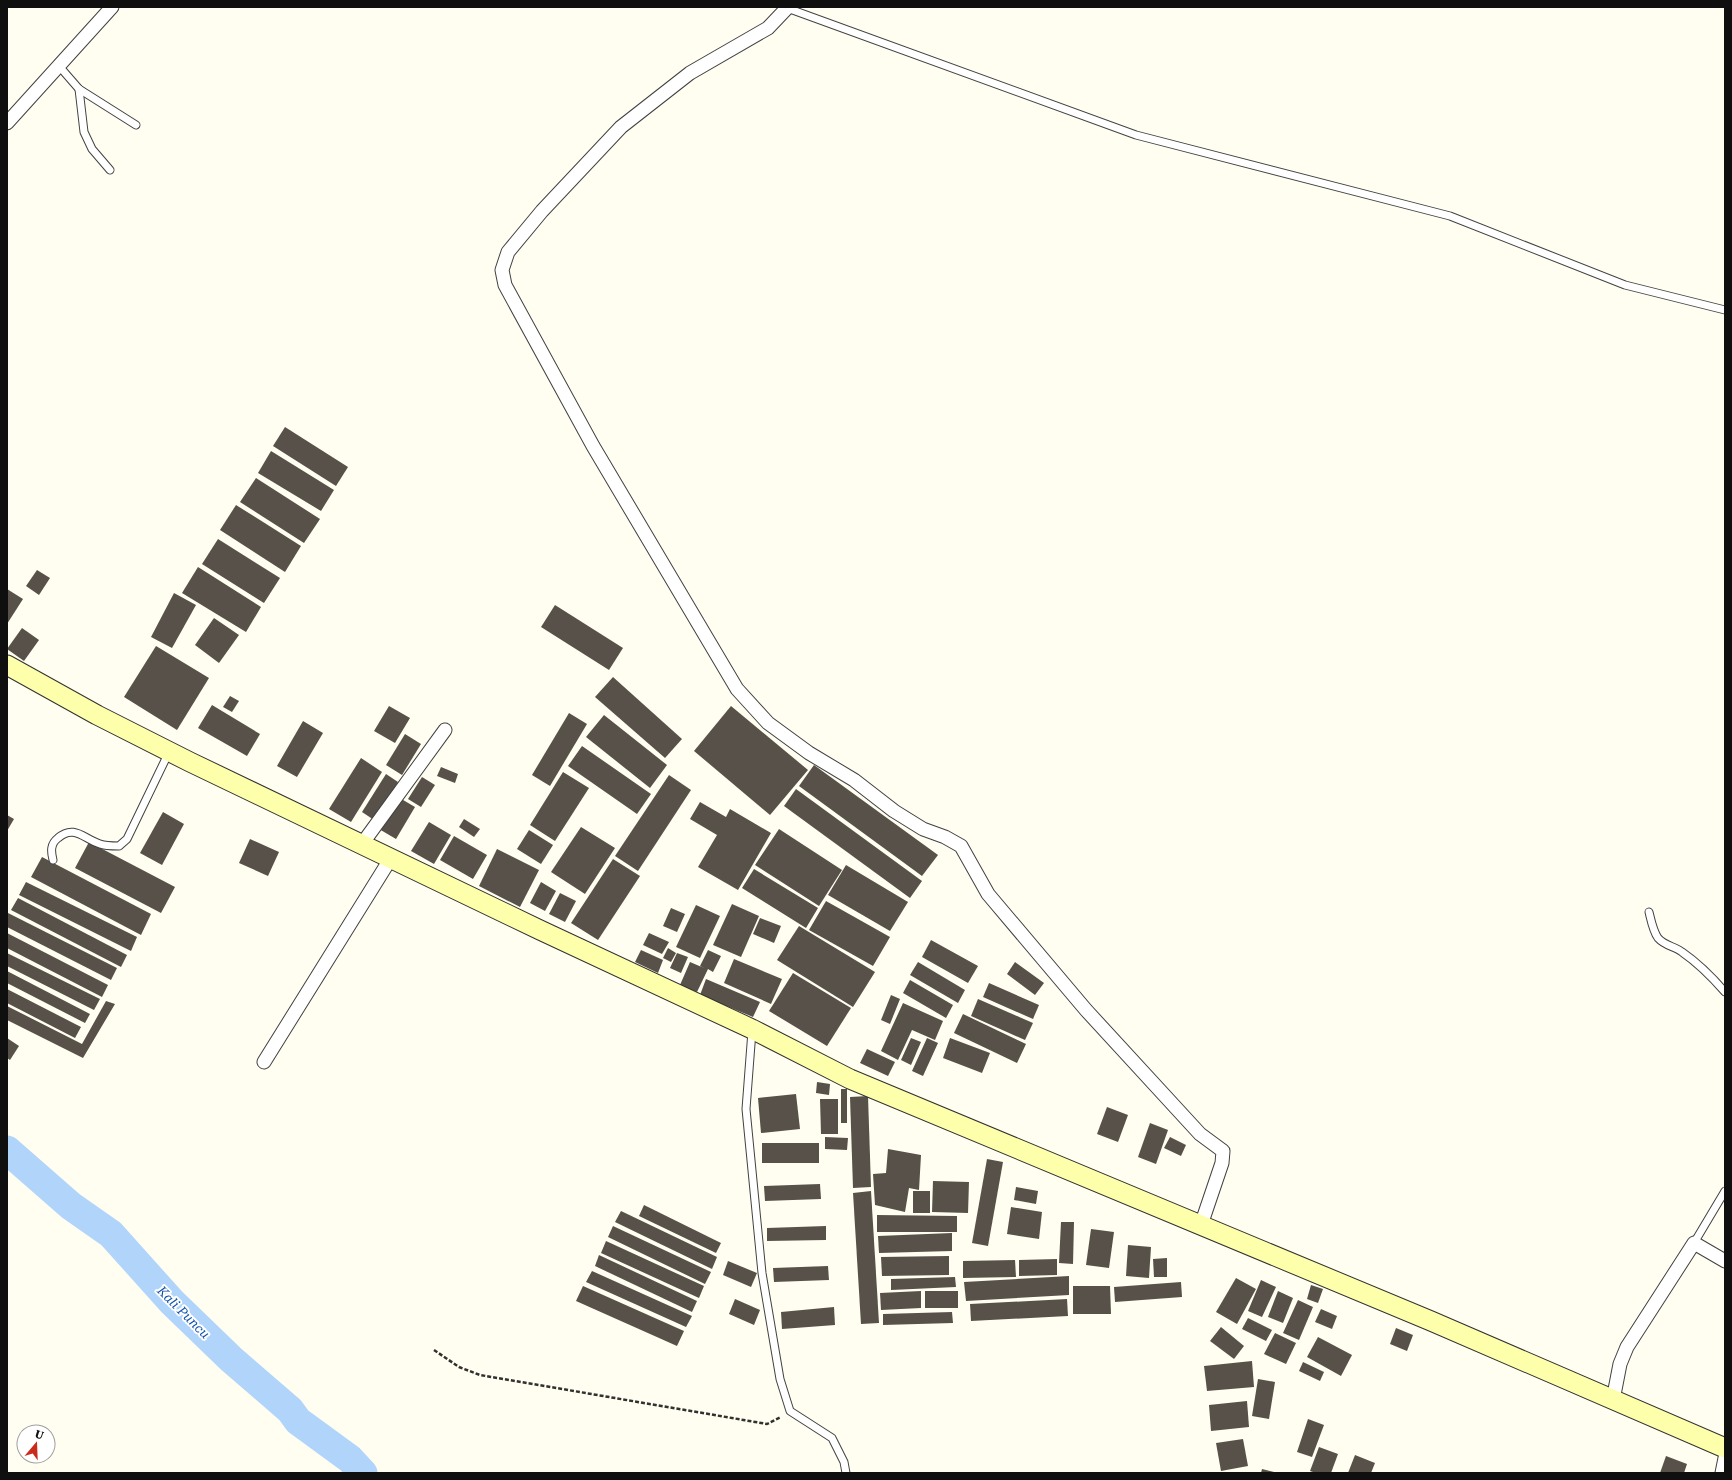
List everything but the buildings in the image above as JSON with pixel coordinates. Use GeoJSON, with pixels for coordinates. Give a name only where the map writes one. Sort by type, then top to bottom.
{"type":"FeatureCollection","features":[{"type":"Feature","properties":{"kind":"main road"},"geometry":{"type":"LineString","coordinates":[[7,665],[97,715],[169,751],[752,1029],[850,1079],[1431,1320],[1725,1448]]}},
{"type":"Feature","properties":{"kind":"street"},"geometry":{"type":"LineString","coordinates":[[7,123],[112,7]]}},
{"type":"Feature","properties":{"kind":"street"},"geometry":{"type":"LineString","coordinates":[[788,7],[768,28],[690,72],[621,127],[542,211],[508,252],[502,270],[505,284],[593,446],[737,689],[768,723],[809,753],[854,780],[894,811],[923,829],[945,837],[961,846],[988,894],[1005,915],[1172,1105],[1200,1134],[1223,1151],[1222,1163],[1201,1225]]}},
{"type":"Feature","properties":{"kind":"street"},"geometry":{"type":"LineString","coordinates":[[362,844],[445,730]]}},
{"type":"Feature","properties":{"kind":"street"},"geometry":{"type":"LineString","coordinates":[[264,1062],[391,858]]}},
{"type":"Feature","properties":{"kind":"street"},"geometry":{"type":"LineString","coordinates":[[1613,1400],[1620,1364],[1627,1347],[1694,1243],[1725,1261]]}},
{"type":"Feature","properties":{"kind":"street"},"geometry":{"type":"LineString","coordinates":[[1722,1473],[1725,1458]]}},
{"type":"Feature","properties":{"kind":"lane"},"geometry":{"type":"LineString","coordinates":[[788,7],[1136,134],[1450,216],[1625,285],[1725,310]]}},
{"type":"Feature","properties":{"kind":"lane"},"geometry":{"type":"LineString","coordinates":[[59,66],[78,89],[136,125]]}},
{"type":"Feature","properties":{"kind":"lane"},"geometry":{"type":"LineString","coordinates":[[78,89],[84,132],[92,149],[110,170]]}},
{"type":"Feature","properties":{"kind":"lane"},"geometry":{"type":"LineString","coordinates":[[53,860],[51,851],[54,841],[64,833],[70,831],[101,845],[118,846],[127,839],[169,751]]}},
{"type":"Feature","properties":{"kind":"lane"},"geometry":{"type":"LineString","coordinates":[[1649,912],[1652,926],[1664,944],[1680,951],[1697,963],[1725,992]]}},
{"type":"Feature","properties":{"kind":"lane"},"geometry":{"type":"LineString","coordinates":[[752,1029],[746,1108],[762,1273],[780,1380],[790,1412],[832,1438],[844,1462],[846,1473]]}},
{"type":"Feature","properties":{"kind":"lane"},"geometry":{"type":"LineString","coordinates":[[1694,1243],[1725,1191]]}},
{"type":"Feature","properties":{"kind":"path"},"geometry":{"type":"LineString","coordinates":[[434,1350],[459,1368],[527,1384],[767,1424],[790,1412]]}},
{"type":"Feature","properties":{"kind":"waterway","name":"Kali Puncu"},"geometry":{"type":"LineString","coordinates":[[7,1150],[71,1206],[111,1234],[172,1302],[231,1359],[290,1410],[298,1421],[350,1459],[363,1473]]}}]}
